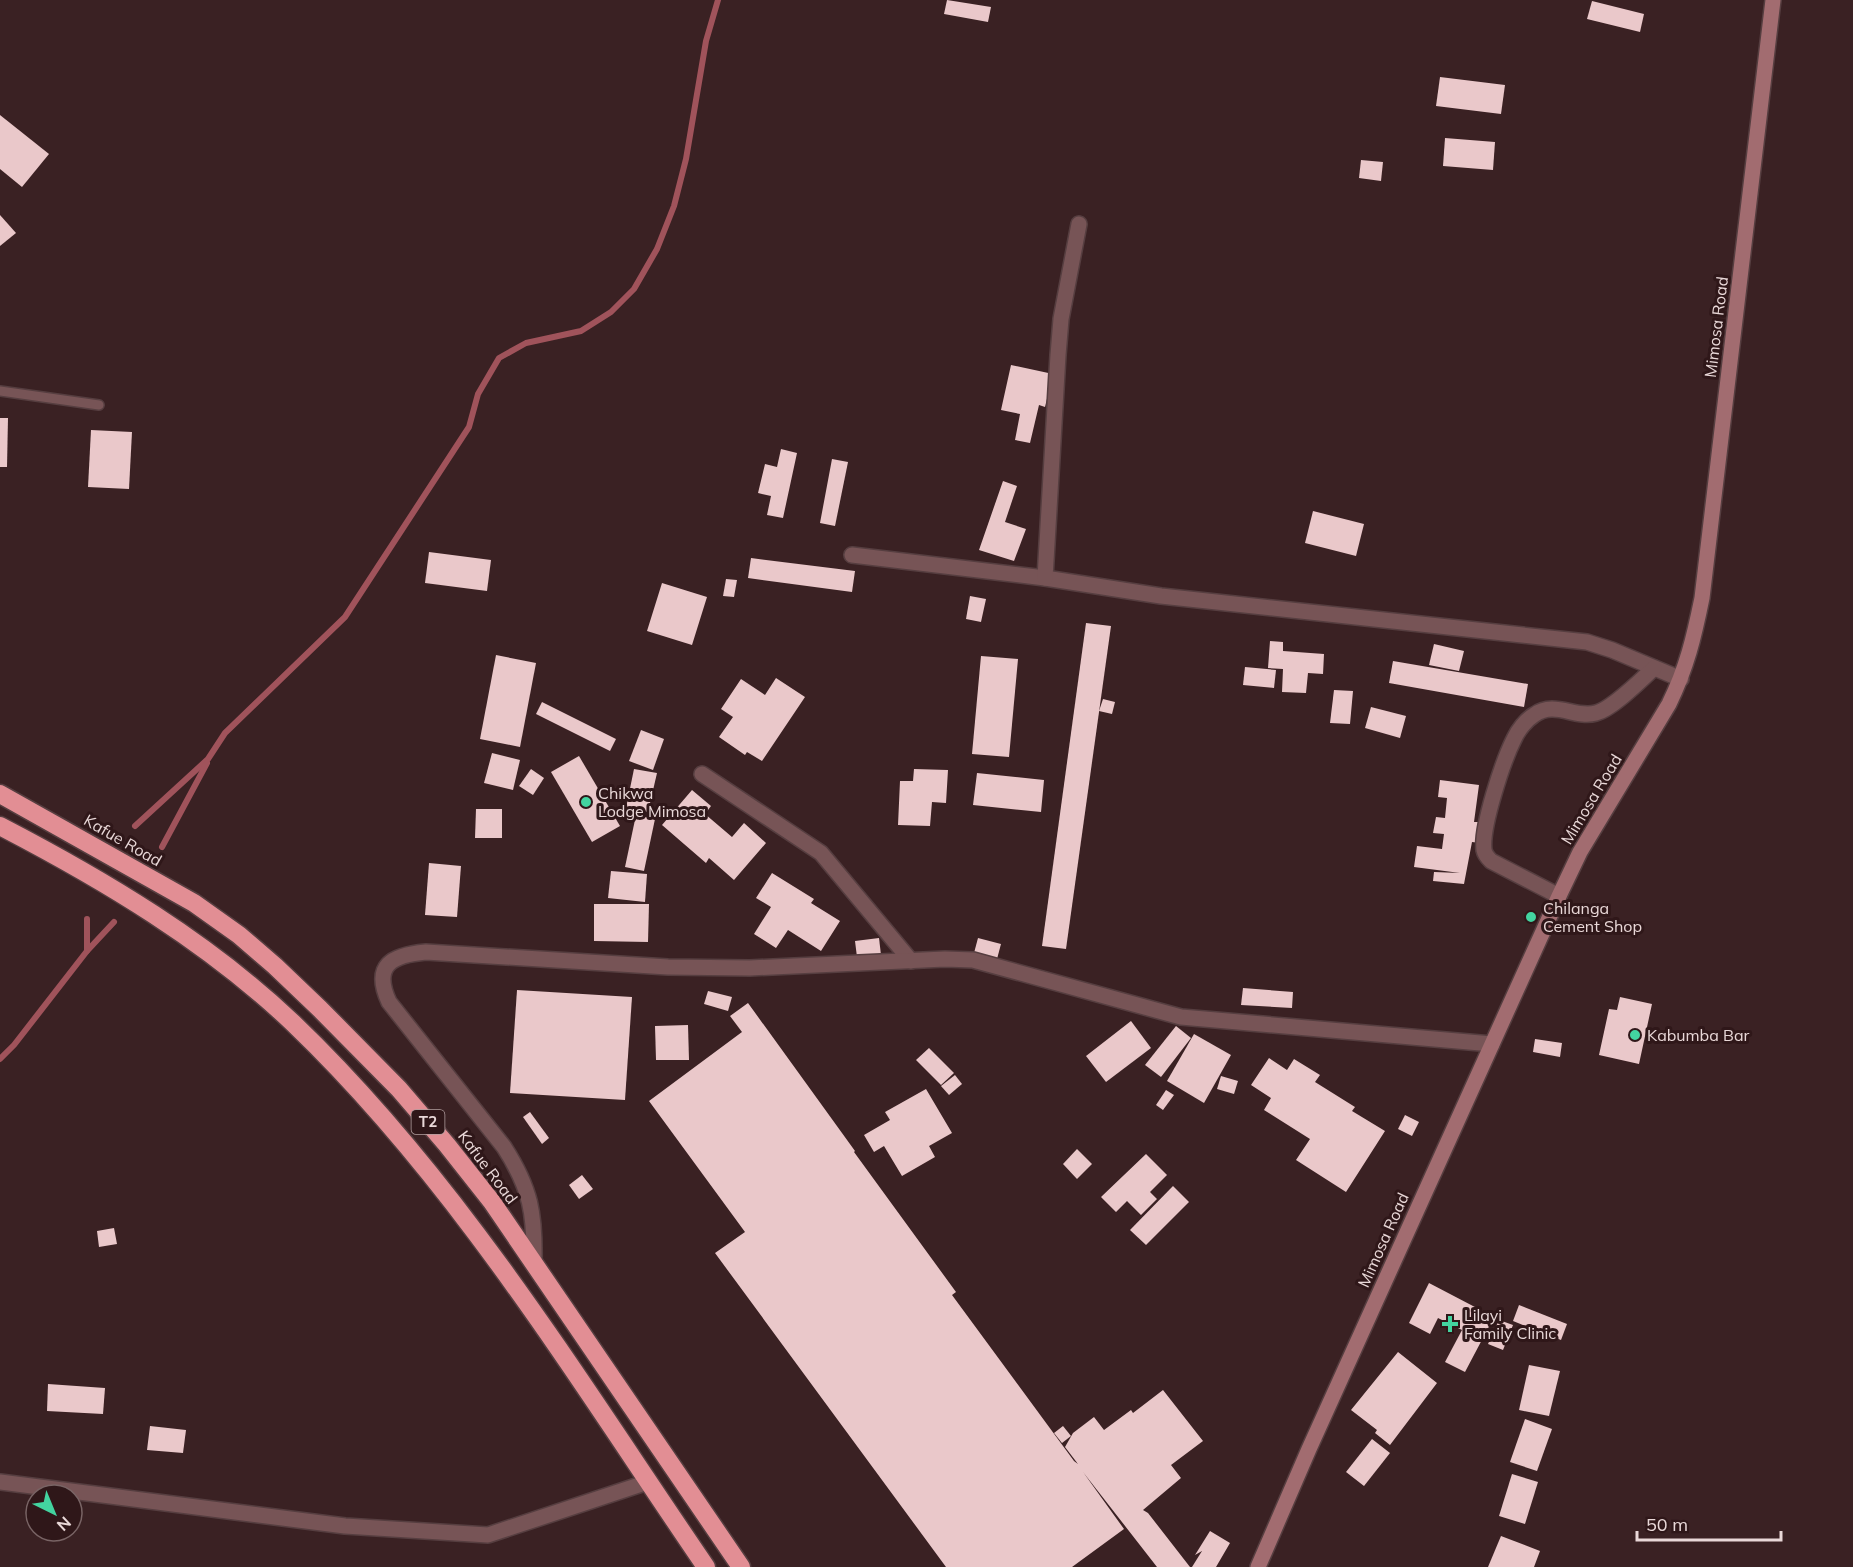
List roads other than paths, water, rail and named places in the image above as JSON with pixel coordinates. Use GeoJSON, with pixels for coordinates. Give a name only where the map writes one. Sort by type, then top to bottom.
{"type":"FeatureCollection","features":[{"type":"Feature","properties":{"kind":"highway","name":"Kafue Road"},"geometry":{"type":"LineString","coordinates":[[0,794],[194,903],[239,935],[275,966],[399,1089],[492,1202],[741,1567]]}},
{"type":"Feature","properties":{"kind":"highway","name":"T2"},"geometry":{"type":"LineString","coordinates":[[0,826],[180,930],[293,1023],[368,1100],[446,1194],[516,1289],[706,1567]]}},
{"type":"Feature","properties":{"kind":"street","name":"Mimosa Road"},"geometry":{"type":"LineString","coordinates":[[1258,1567],[1559,896],[1580,852],[1669,704],[1690,655],[1702,598],[1773,0]]}},
{"type":"Feature","properties":{"kind":"street"},"geometry":{"type":"LineString","coordinates":[[1045,578],[1061,319],[1079,224]]}},
{"type":"Feature","properties":{"kind":"street"},"geometry":{"type":"LineString","coordinates":[[852,555],[1045,578],[1161,596],[1587,642],[1681,679]]}},
{"type":"Feature","properties":{"kind":"street"},"geometry":{"type":"LineString","coordinates":[[1559,896],[1491,861],[1484,849],[1489,814],[1514,737],[1532,716],[1547,709],[1555,708],[1588,714],[1603,710],[1654,668]]}},
{"type":"Feature","properties":{"kind":"street"},"geometry":{"type":"LineString","coordinates":[[702,774],[821,853],[911,961]]}},
{"type":"Feature","properties":{"kind":"street"},"geometry":{"type":"LineString","coordinates":[[534,1263],[535,1229],[522,1177],[504,1147],[388,1002],[381,981],[387,964],[396,957],[426,952],[668,967],[750,968],[945,959],[972,960],[1180,1017],[1492,1044]]}},
{"type":"Feature","properties":{"kind":"street"},"geometry":{"type":"LineString","coordinates":[[0,1482],[345,1526],[488,1535],[648,1482]]}},
{"type":"Feature","properties":{"kind":"lane"},"geometry":{"type":"LineString","coordinates":[[0,391],[99,405]]}},
{"type":"Feature","properties":{"kind":"waterway"},"geometry":{"type":"LineString","coordinates":[[135,826],[208,759],[225,733],[345,617],[469,427],[478,394],[499,358],[526,343],[581,331],[611,312],[634,289],[657,249],[674,206],[686,159],[706,41],[718,0]]}},
{"type":"Feature","properties":{"kind":"waterway"},"geometry":{"type":"LineString","coordinates":[[162,847],[207,763]]}},
{"type":"Feature","properties":{"kind":"waterway"},"geometry":{"type":"LineString","coordinates":[[0,1059],[14,1045],[87,951],[87,919]]}},
{"type":"Feature","properties":{"kind":"waterway"},"geometry":{"type":"LineString","coordinates":[[87,951],[114,922]]}},
{"type":"Feature","properties":{"kind":"place","name":"Chikwa Lodge Mimosa"},"geometry":{"type":"Point","coordinates":[586,802]}},
{"type":"Feature","properties":{"kind":"place","name":"Chilanga Cement Shop"},"geometry":{"type":"Point","coordinates":[1531,917]}},
{"type":"Feature","properties":{"kind":"place","name":"Kabumba Bar"},"geometry":{"type":"Point","coordinates":[1635,1035]}},
{"type":"Feature","properties":{"kind":"place","name":"Lilayi Family Clinic"},"geometry":{"type":"Point","coordinates":[1450,1324]}}]}
